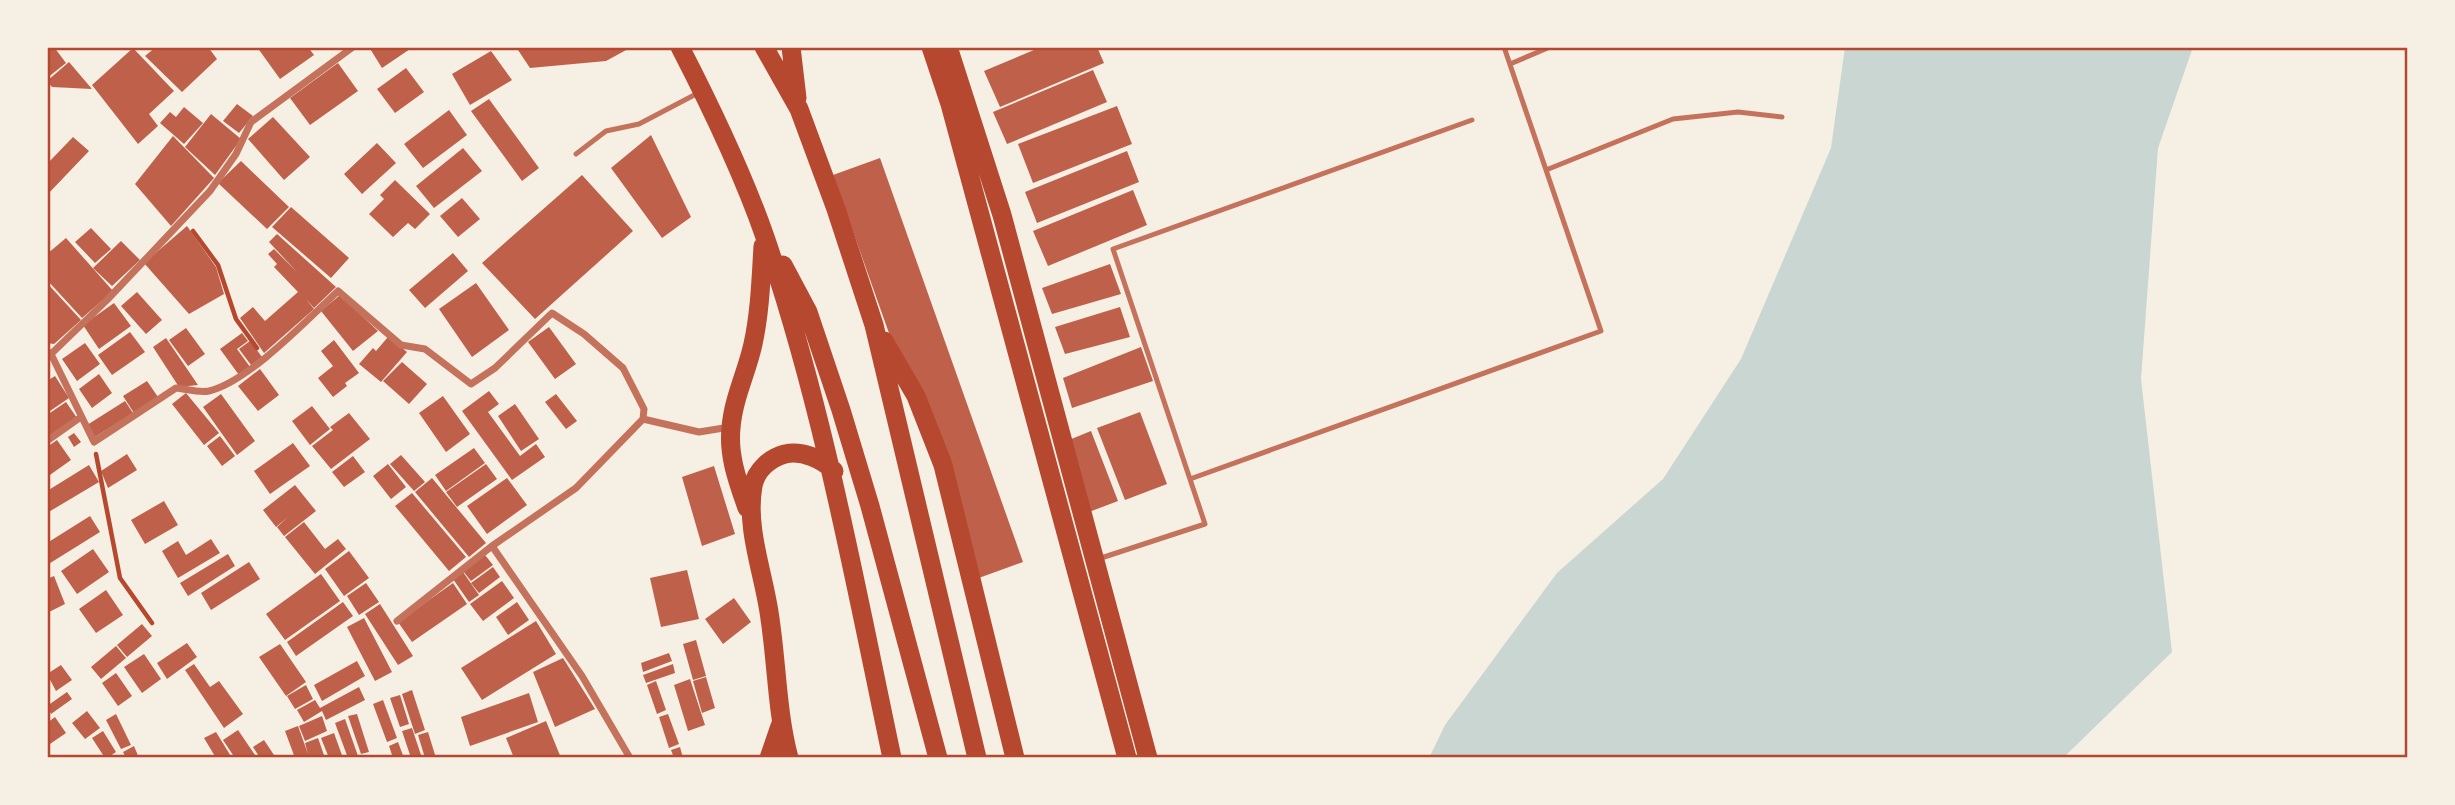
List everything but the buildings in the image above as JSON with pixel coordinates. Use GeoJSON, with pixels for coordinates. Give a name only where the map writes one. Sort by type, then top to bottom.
{"type":"FeatureCollection","features":[{"type":"Feature","properties":{"kind":"highway"},"geometry":{"type":"LineString","coordinates":[[680,47],[733,155],[764,235],[797,335],[830,467],[892,758]]}},
{"type":"Feature","properties":{"kind":"highway"},"geometry":{"type":"LineString","coordinates":[[764,47],[799,109],[836,209],[874,325],[977,758]]}},
{"type":"Feature","properties":{"kind":"highway"},"geometry":{"type":"LineString","coordinates":[[791,47],[799,109]]}},
{"type":"Feature","properties":{"kind":"highway"},"geometry":{"type":"LineString","coordinates":[[931,47],[954,118],[1127,758]]}},
{"type":"Feature","properties":{"kind":"highway"},"geometry":{"type":"LineString","coordinates":[[948,47],[1002,215],[1148,758]]}},
{"type":"Feature","properties":{"kind":"highway"},"geometry":{"type":"LineString","coordinates":[[754,529],[735,470],[730,427],[753,347],[759,312],[764,235]]}},
{"type":"Feature","properties":{"kind":"highway"},"geometry":{"type":"LineString","coordinates":[[764,235],[808,312],[870,506],[938,758]]}},
{"type":"Feature","properties":{"kind":"highway"},"geometry":{"type":"LineString","coordinates":[[874,325],[916,396],[943,465],[1015,758]]}},
{"type":"Feature","properties":{"kind":"highway"},"geometry":{"type":"LineString","coordinates":[[789,758],[781,721],[770,617],[754,529],[751,503],[753,483],[768,461],[794,452],[809,455],[830,467],[870,506]]}},
{"type":"Feature","properties":{"kind":"highway"},"geometry":{"type":"LineString","coordinates":[[769,758],[781,721]]}},
{"type":"Feature","properties":{"kind":"street"},"geometry":{"type":"LineString","coordinates":[[353,47],[251,122],[236,154],[184,219],[107,300],[49,353],[94,442],[176,388],[205,392],[242,376],[338,291],[401,345],[425,349],[471,384],[495,368],[552,313],[584,334],[623,368],[644,409],[643,419],[576,488],[492,546],[397,621]]}},
{"type":"Feature","properties":{"kind":"street"},"geometry":{"type":"LineString","coordinates":[[47,441],[81,417]]}},
{"type":"Feature","properties":{"kind":"street"},"geometry":{"type":"LineString","coordinates":[[643,419],[699,432],[730,427]]}},
{"type":"Feature","properties":{"kind":"street"},"geometry":{"type":"LineString","coordinates":[[492,546],[582,676],[630,758]]}},
{"type":"Feature","properties":{"kind":"lane"},"geometry":{"type":"LineString","coordinates":[[1190,479],[1601,331],[1504,47]]}},
{"type":"Feature","properties":{"kind":"lane"},"geometry":{"type":"LineString","coordinates":[[1510,64],[1550,47]]}},
{"type":"Feature","properties":{"kind":"lane"},"geometry":{"type":"LineString","coordinates":[[576,154],[606,131],[639,124],[702,91]]}},
{"type":"Feature","properties":{"kind":"lane"},"geometry":{"type":"LineString","coordinates":[[1546,170],[1673,119],[1738,112],[1782,117]]}},
{"type":"Feature","properties":{"kind":"lane"},"geometry":{"type":"LineString","coordinates":[[1095,560],[1205,524],[1113,249],[1472,120]]}},
{"type":"Feature","properties":{"kind":"path"},"geometry":{"type":"LineString","coordinates":[[184,219],[218,265],[236,319],[264,357]]}},
{"type":"Feature","properties":{"kind":"path"},"geometry":{"type":"LineString","coordinates":[[94,442],[120,578],[152,623]]}},
{"type":"Feature","properties":{"kind":"shaded area"},"geometry":{"type":"Polygon","coordinates":[[[1845,47],[2193,47],[2158,148],[2141,379],[2172,652],[2063,758],[1429,758],[1445,725],[1557,573],[1663,479],[1741,359],[1831,148],[1845,47]]]}}]}
